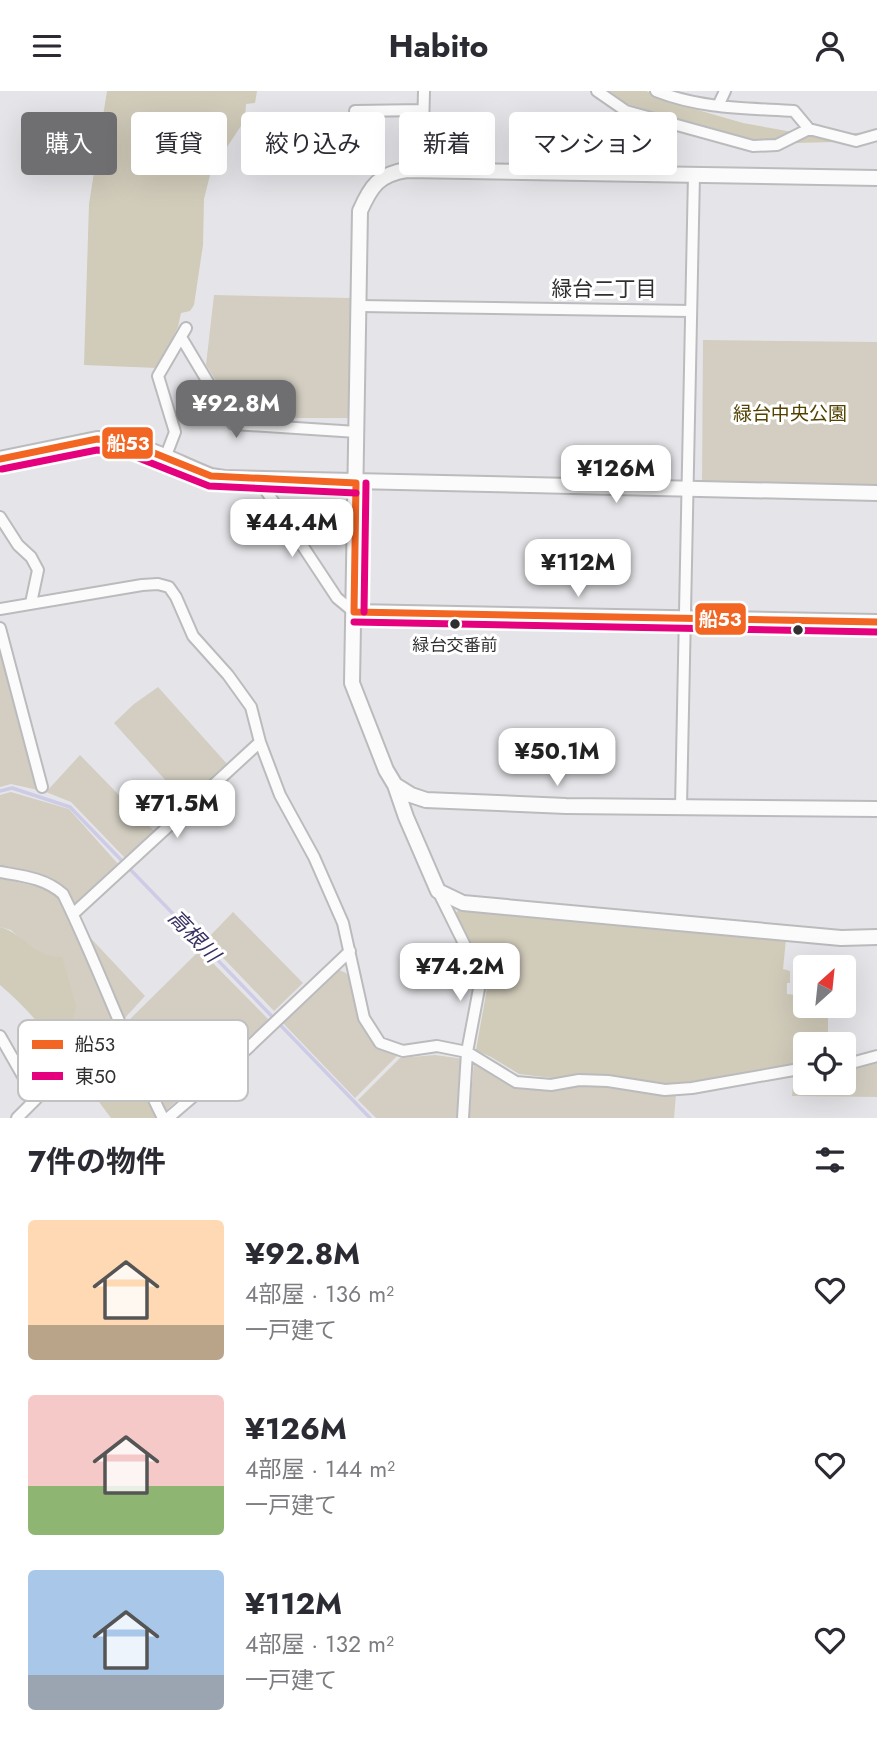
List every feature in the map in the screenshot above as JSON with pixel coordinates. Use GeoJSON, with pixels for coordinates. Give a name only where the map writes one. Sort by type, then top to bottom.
{"type":"FeatureCollection","features":[{"type":"Feature","properties":{"kind":"street"},"geometry":{"type":"LineString","coordinates":[[355,111],[423,110],[424,91]]}},
{"type":"Feature","properties":{"kind":"street"},"geometry":{"type":"LineString","coordinates":[[597,91],[626,111],[753,146],[777,145],[809,129]]}},
{"type":"Feature","properties":{"kind":"street"},"geometry":{"type":"LineString","coordinates":[[656,91],[684,102],[794,111],[809,129],[856,141],[877,135]]}},
{"type":"Feature","properties":{"kind":"street"},"geometry":{"type":"LineString","coordinates":[[718,106],[725,91]]}},
{"type":"Feature","properties":{"kind":"street"},"geometry":{"type":"LineString","coordinates":[[495,171],[877,179]]}},
{"type":"Feature","properties":{"kind":"street"},"geometry":{"type":"LineString","coordinates":[[399,172],[386,174],[379,179],[360,211],[352,683],[438,891],[481,978],[467,1052],[463,1118]]}},
{"type":"Feature","properties":{"kind":"street"},"geometry":{"type":"LineString","coordinates":[[681,807],[694,174]]}},
{"type":"Feature","properties":{"kind":"street"},"geometry":{"type":"LineString","coordinates":[[360,306],[691,311]]}},
{"type":"Feature","properties":{"kind":"street"},"geometry":{"type":"LineString","coordinates":[[165,458],[175,432],[158,376],[184,333],[233,424],[357,432]]}},
{"type":"Feature","properties":{"kind":"street"},"geometry":{"type":"LineString","coordinates":[[0,459],[96,439],[129,443],[211,476],[259,480],[877,493]]}},
{"type":"Feature","properties":{"kind":"street"},"geometry":{"type":"LineString","coordinates":[[259,480],[337,598],[354,612],[877,622]]}},
{"type":"Feature","properties":{"kind":"street"},"geometry":{"type":"LineString","coordinates":[[0,517],[18,545],[32,557],[38,570],[31,603]]}},
{"type":"Feature","properties":{"kind":"street"},"geometry":{"type":"LineString","coordinates":[[0,609],[142,585],[158,584],[169,587],[193,636],[228,675],[251,707],[260,742],[280,795],[314,857],[343,923],[364,1018],[380,1043],[403,1051],[437,1046],[467,1052],[516,1082],[551,1085],[579,1080],[608,1081],[665,1090],[692,1088],[793,1070]]}},
{"type":"Feature","properties":{"kind":"street"},"geometry":{"type":"LineString","coordinates":[[0,628],[42,787]]}},
{"type":"Feature","properties":{"kind":"street"},"geometry":{"type":"LineString","coordinates":[[73,914],[260,742]]}},
{"type":"Feature","properties":{"kind":"street"},"geometry":{"type":"LineString","coordinates":[[395,785],[411,795],[435,801],[877,809]]}},
{"type":"Feature","properties":{"kind":"street"},"geometry":{"type":"LineString","coordinates":[[0,871],[51,884],[63,894],[118,1020]]}},
{"type":"Feature","properties":{"kind":"street"},"geometry":{"type":"LineString","coordinates":[[438,891],[454,900],[473,905],[841,938],[877,937]]}},
{"type":"Feature","properties":{"kind":"street"},"geometry":{"type":"LineString","coordinates":[[248,1048],[350,951]]}},
{"type":"Feature","properties":{"kind":"street"},"geometry":{"type":"LineString","coordinates":[[0,1036],[18,1068]]}},
{"type":"Feature","properties":{"kind":"street"},"geometry":{"type":"LineString","coordinates":[[856,1062],[877,1056]]}},
{"type":"Feature","properties":{"kind":"street"},"geometry":{"type":"LineString","coordinates":[[17,1118],[34,1101]]}},
{"type":"Feature","properties":{"kind":"street"},"geometry":{"type":"LineString","coordinates":[[156,1101],[165,1118],[186,1101]]}},
{"type":"Feature","properties":{"kind":"green space"},"geometry":{"type":"Polygon","coordinates":[[[214,295],[350,298],[352,418],[240,418],[206,365],[214,295]]]}},
{"type":"Feature","properties":{"kind":"green space","name":"緑台中央公園"},"geometry":{"type":"Polygon","coordinates":[[[703,340],[877,342],[877,486],[702,484],[703,340]]]}},
{"type":"Feature","properties":{"kind":"green space"},"geometry":{"type":"Polygon","coordinates":[[[0,649],[38,790],[11,784],[0,787],[0,649]]]}},
{"type":"Feature","properties":{"kind":"green space"},"geometry":{"type":"Polygon","coordinates":[[[158,687],[228,765],[186,803],[114,723],[158,687]]]}},
{"type":"Feature","properties":{"kind":"green space"},"geometry":{"type":"Polygon","coordinates":[[[80,755],[155,832],[126,859],[71,802],[46,792],[80,755]]]}},
{"type":"Feature","properties":{"kind":"green space"},"geometry":{"type":"Polygon","coordinates":[[[11,792],[69,809],[119,865],[74,907],[67,895],[52,881],[35,874],[0,867],[0,795],[11,792]]]}},
{"type":"Feature","properties":{"kind":"green space"},"geometry":{"type":"Polygon","coordinates":[[[0,878],[48,889],[59,897],[114,1020],[71,1020],[49,957],[31,949],[11,930],[0,927],[0,878]]]}},
{"type":"Feature","properties":{"kind":"green space"},"geometry":{"type":"Polygon","coordinates":[[[233,912],[303,983],[274,1011],[206,940],[233,912]]]}},
{"type":"Feature","properties":{"kind":"green space"},"geometry":{"type":"Polygon","coordinates":[[[83,930],[145,996],[124,1019],[83,930]]]}},
{"type":"Feature","properties":{"kind":"green space"},"geometry":{"type":"Polygon","coordinates":[[[200,950],[269,1020],[248,1038],[248,1020],[129,1020],[200,950]]]}},
{"type":"Feature","properties":{"kind":"green space"},"geometry":{"type":"Polygon","coordinates":[[[337,969],[346,973],[351,980],[376,1046],[397,1056],[355,1098],[282,1022],[337,969]]]}},
{"type":"Feature","properties":{"kind":"green space"},"geometry":{"type":"Polygon","coordinates":[[[435,1055],[464,1059],[458,1118],[376,1118],[358,1100],[400,1058],[435,1055]]]}},
{"type":"Feature","properties":{"kind":"green space"},"geometry":{"type":"Polygon","coordinates":[[[877,1060],[877,1097],[792,1096],[793,1086],[793,1095],[856,1095],[856,1065],[877,1060]]]}},
{"type":"Feature","properties":{"kind":"green space"},"geometry":{"type":"Polygon","coordinates":[[[474,1061],[516,1087],[609,1085],[676,1094],[674,1118],[469,1118],[474,1061]]]}},
{"type":"Feature","properties":{"kind":"green space"},"geometry":{"type":"Polygon","coordinates":[[[160,1101],[176,1101],[165,1111],[160,1101]]]}},
{"type":"Feature","properties":{"kind":"shaded area"},"geometry":{"type":"Polygon","coordinates":[[[107,91],[257,91],[255,103],[246,104],[246,112],[241,112],[241,126],[227,147],[227,112],[131,112],[131,175],[210,175],[204,199],[203,245],[194,305],[190,311],[181,313],[178,327],[157,368],[84,365],[89,204],[94,175],[117,175],[117,112],[104,112],[107,91]]]}},
{"type":"Feature","properties":{"kind":"shaded area"},"geometry":{"type":"Polygon","coordinates":[[[609,91],[646,91],[684,106],[743,123],[809,135],[877,132],[877,141],[755,141],[677,118],[677,112],[655,112],[627,104],[609,91]]]}},
{"type":"Feature","properties":{"kind":"shaded area"},"geometry":{"type":"Polygon","coordinates":[[[459,910],[786,939],[783,969],[790,971],[787,994],[793,995],[793,1019],[828,1019],[828,1032],[793,1032],[793,1066],[667,1085],[608,1076],[552,1078],[519,1074],[476,1050],[488,983],[454,914],[459,910]]]}},
{"type":"Feature","properties":{"kind":"shaded area"},"geometry":{"type":"Polygon","coordinates":[[[0,927],[43,953],[62,957],[76,1006],[72,1020],[35,1020],[0,985],[0,927]]]}},
{"type":"Feature","properties":{"kind":"shaded area"},"geometry":{"type":"Polygon","coordinates":[[[99,1101],[150,1101],[158,1118],[111,1118],[99,1101]]]}},
{"type":"Feature","properties":{"kind":"waterway","name":"高根川"},"geometry":{"type":"LineString","coordinates":[[0,791],[12,788],[70,807],[370,1118]]}},
{"type":"Feature","properties":{"kind":"transit line","name":"船53"},"geometry":{"type":"LineString","coordinates":[[0,459],[97,439],[129,443],[211,476],[356,483]]}},
{"type":"Feature","properties":{"kind":"transit line","name":"東50"},"geometry":{"type":"LineString","coordinates":[[2,469],[97,450],[126,453],[209,486],[356,493]]}},
{"type":"Feature","properties":{"kind":"transit line","name":"船53"},"geometry":{"type":"LineString","coordinates":[[354,612],[356,483]]}},
{"type":"Feature","properties":{"kind":"transit line","name":"東50"},"geometry":{"type":"LineString","coordinates":[[364,612],[366,483]]}},
{"type":"Feature","properties":{"kind":"transit line","name":"船53"},"geometry":{"type":"LineString","coordinates":[[354,612],[877,622]]}},
{"type":"Feature","properties":{"kind":"transit line","name":"東50"},"geometry":{"type":"LineString","coordinates":[[354,622],[877,632]]}},
{"type":"Feature","properties":{"kind":"place","name":"緑台交番前"},"geometry":{"type":"Point","coordinates":[455,624]}},
{"type":"Feature","properties":{"kind":"district","name":"緑台二丁目"},"geometry":{"type":"Point","coordinates":[604,289]}}]}
